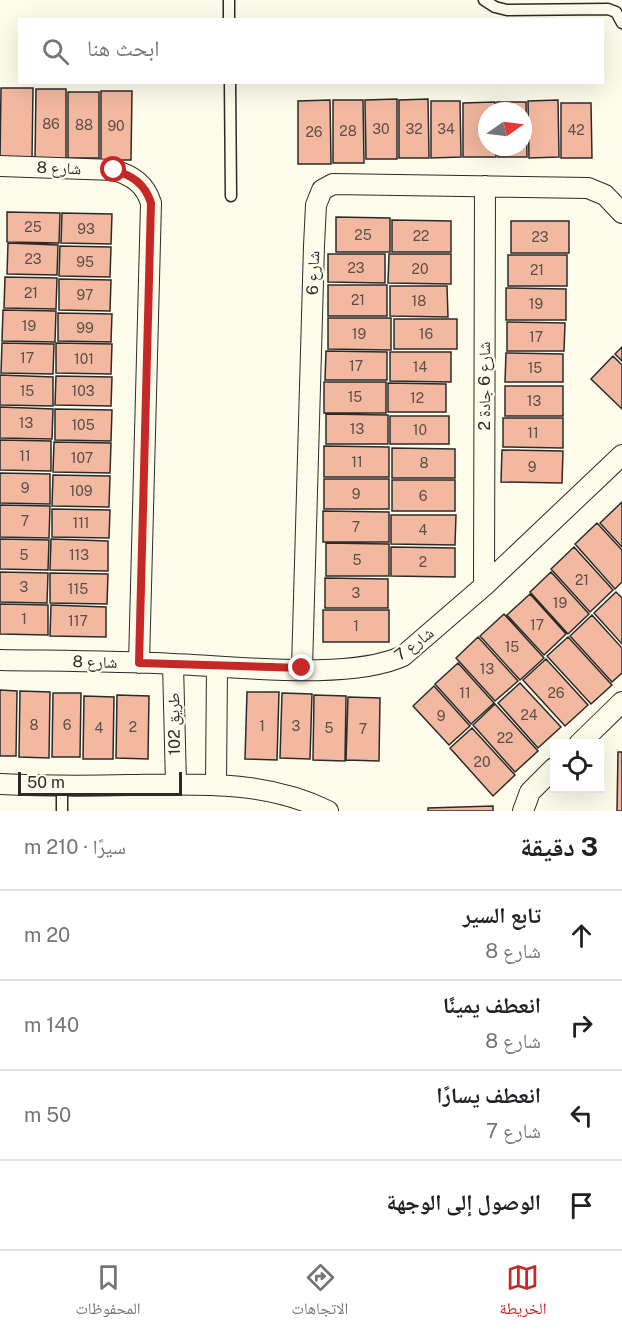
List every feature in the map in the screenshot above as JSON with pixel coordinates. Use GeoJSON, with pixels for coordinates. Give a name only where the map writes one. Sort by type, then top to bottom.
{"type":"FeatureCollection","features":[{"type":"Feature","properties":{"kind":"street","name":"شارع 8"},"geometry":{"type":"LineString","coordinates":[[0,166],[114,170],[130,175],[139,183],[147,192],[151,203],[139,663],[0,660]]}},
{"type":"Feature","properties":{"kind":"street","name":"شارع 6"},"geometry":{"type":"LineString","coordinates":[[302,668],[314,246],[316,205],[322,190],[333,184],[588,188],[605,195],[622,213]]}},
{"type":"Feature","properties":{"kind":"street","name":"شارع 6 جادة 2"},"geometry":{"type":"LineString","coordinates":[[484,586],[485,186]]}},
{"type":"Feature","properties":{"kind":"street","name":"شارع 7"},"geometry":{"type":"LineString","coordinates":[[139,663],[302,668],[372,667],[396,660],[484,586],[622,455]]}},
{"type":"Feature","properties":{"kind":"street","name":"طريق 102"},"geometry":{"type":"LineString","coordinates":[[173,664],[176,784]]}},
{"type":"Feature","properties":{"kind":"street"},"geometry":{"type":"LineString","coordinates":[[216,784],[217,667]]}},
{"type":"Feature","properties":{"kind":"street"},"geometry":{"type":"LineString","coordinates":[[584,739],[622,702]]}},
{"type":"Feature","properties":{"kind":"street"},"geometry":{"type":"LineString","coordinates":[[600,723],[622,723]]}},
{"type":"Feature","properties":{"kind":"street"},"geometry":{"type":"LineString","coordinates":[[523,811],[530,792],[550,773]]}},
{"type":"Feature","properties":{"kind":"street"},"geometry":{"type":"LineString","coordinates":[[0,784],[62,786],[216,784],[270,789],[302,798],[328,811]]}},
{"type":"Feature","properties":{"kind":"lane"},"geometry":{"type":"LineString","coordinates":[[229,0],[230,18]]}},
{"type":"Feature","properties":{"kind":"lane"},"geometry":{"type":"LineString","coordinates":[[484,0],[495,7],[507,10],[608,9],[616,12],[622,22]]}},
{"type":"Feature","properties":{"kind":"lane"},"geometry":{"type":"LineString","coordinates":[[230,84],[231,196]]}},
{"type":"Feature","properties":{"kind":"lane"},"geometry":{"type":"LineString","coordinates":[[62,786],[62,811]]}},
{"type":"Feature","properties":{"kind":"building"},"geometry":{"type":"Polygon","coordinates":[[[1,88],[33,88],[32,160],[0,160],[1,88]]]}},
{"type":"Feature","properties":{"kind":"building"},"geometry":{"type":"Polygon","coordinates":[[[36,89],[66,89],[66,160],[35,160],[36,89]]]}},
{"type":"Feature","properties":{"kind":"building"},"geometry":{"type":"Polygon","coordinates":[[[101,91],[132,91],[131,160],[101,160],[101,91]]]}},
{"type":"Feature","properties":{"kind":"building"},"geometry":{"type":"Polygon","coordinates":[[[68,92],[99,92],[99,158],[68,158],[68,92]]]}},
{"type":"Feature","properties":{"kind":"building"},"geometry":{"type":"Polygon","coordinates":[[[397,99],[397,159],[366,159],[365,100],[397,99]]]}},
{"type":"Feature","properties":{"kind":"building"},"geometry":{"type":"Polygon","coordinates":[[[428,99],[429,158],[399,158],[399,100],[428,99]]]}},
{"type":"Feature","properties":{"kind":"building"},"geometry":{"type":"Polygon","coordinates":[[[330,100],[331,164],[298,164],[298,101],[330,100]]]}},
{"type":"Feature","properties":{"kind":"building"},"geometry":{"type":"Polygon","coordinates":[[[333,100],[363,100],[364,163],[333,163],[333,100]]]}},
{"type":"Feature","properties":{"kind":"building"},"geometry":{"type":"Polygon","coordinates":[[[558,100],[559,157],[529,158],[532,156],[532,102],[528,101],[558,100]]]}},
{"type":"Feature","properties":{"kind":"building"},"geometry":{"type":"Polygon","coordinates":[[[431,101],[460,101],[461,157],[431,158],[431,101]]]}},
{"type":"Feature","properties":{"kind":"building"},"geometry":{"type":"Polygon","coordinates":[[[463,103],[478,103],[478,156],[496,157],[463,157],[463,103]]]}},
{"type":"Feature","properties":{"kind":"building"},"geometry":{"type":"Polygon","coordinates":[[[561,103],[591,103],[592,158],[561,158],[561,103]]]}},
{"type":"Feature","properties":{"kind":"building"},"geometry":{"type":"Polygon","coordinates":[[[527,156],[527,157],[498,157],[527,156]]]}},
{"type":"Feature","properties":{"kind":"building"},"geometry":{"type":"Polygon","coordinates":[[[7,212],[60,213],[59,243],[7,242],[7,212]]]}},
{"type":"Feature","properties":{"kind":"building"},"geometry":{"type":"Polygon","coordinates":[[[62,213],[112,214],[111,244],[61,243],[62,213]]]}},
{"type":"Feature","properties":{"kind":"building"},"geometry":{"type":"Polygon","coordinates":[[[336,217],[390,218],[390,252],[336,252],[336,217]]]}},
{"type":"Feature","properties":{"kind":"building"},"geometry":{"type":"Polygon","coordinates":[[[392,220],[451,221],[451,252],[392,252],[392,220]]]}},
{"type":"Feature","properties":{"kind":"building"},"geometry":{"type":"Polygon","coordinates":[[[511,221],[569,221],[569,253],[511,253],[511,221]]]}},
{"type":"Feature","properties":{"kind":"building"},"geometry":{"type":"Polygon","coordinates":[[[8,243],[58,245],[57,275],[7,274],[8,243]]]}},
{"type":"Feature","properties":{"kind":"building"},"geometry":{"type":"Polygon","coordinates":[[[60,246],[111,247],[110,277],[59,276],[60,246]]]}},
{"type":"Feature","properties":{"kind":"building"},"geometry":{"type":"Polygon","coordinates":[[[328,254],[385,254],[385,283],[328,282],[328,254]]]}},
{"type":"Feature","properties":{"kind":"building"},"geometry":{"type":"Polygon","coordinates":[[[389,254],[451,254],[451,284],[388,283],[389,254]]]}},
{"type":"Feature","properties":{"kind":"building"},"geometry":{"type":"Polygon","coordinates":[[[508,255],[567,255],[567,286],[508,286],[508,255]]]}},
{"type":"Feature","properties":{"kind":"building"},"geometry":{"type":"Polygon","coordinates":[[[5,277],[57,278],[56,309],[4,308],[5,277]]]}},
{"type":"Feature","properties":{"kind":"building"},"geometry":{"type":"Polygon","coordinates":[[[59,279],[111,280],[110,311],[59,310],[59,279]]]}},
{"type":"Feature","properties":{"kind":"building"},"geometry":{"type":"Polygon","coordinates":[[[328,285],[387,285],[387,316],[328,316],[328,285]]]}},
{"type":"Feature","properties":{"kind":"building"},"geometry":{"type":"Polygon","coordinates":[[[390,286],[447,286],[448,317],[390,316],[390,286]]]}},
{"type":"Feature","properties":{"kind":"building"},"geometry":{"type":"Polygon","coordinates":[[[506,288],[566,289],[566,320],[506,320],[506,288]]]}},
{"type":"Feature","properties":{"kind":"building"},"geometry":{"type":"Polygon","coordinates":[[[3,310],[56,311],[55,342],[2,341],[3,310]]]}},
{"type":"Feature","properties":{"kind":"building"},"geometry":{"type":"Polygon","coordinates":[[[58,313],[112,314],[111,342],[58,341],[58,313]]]}},
{"type":"Feature","properties":{"kind":"building"},"geometry":{"type":"Polygon","coordinates":[[[328,318],[391,318],[391,350],[328,349],[328,318]]]}},
{"type":"Feature","properties":{"kind":"building"},"geometry":{"type":"Polygon","coordinates":[[[394,319],[457,319],[457,349],[394,349],[394,319]]]}},
{"type":"Feature","properties":{"kind":"building"},"geometry":{"type":"Polygon","coordinates":[[[507,322],[565,323],[564,351],[507,351],[507,322]]]}},
{"type":"Feature","properties":{"kind":"building"},"geometry":{"type":"Polygon","coordinates":[[[2,343],[54,344],[53,374],[1,373],[2,343]]]}},
{"type":"Feature","properties":{"kind":"building"},"geometry":{"type":"Polygon","coordinates":[[[56,343],[112,344],[111,374],[56,373],[56,343]]]}},
{"type":"Feature","properties":{"kind":"building"},"geometry":{"type":"Polygon","coordinates":[[[622,347],[622,361],[615,354],[622,347]]]}},
{"type":"Feature","properties":{"kind":"building"},"geometry":{"type":"Polygon","coordinates":[[[326,351],[387,352],[387,380],[325,380],[326,351]]]}},
{"type":"Feature","properties":{"kind":"building"},"geometry":{"type":"Polygon","coordinates":[[[390,352],[451,352],[451,382],[390,381],[390,352]]]}},
{"type":"Feature","properties":{"kind":"building"},"geometry":{"type":"Polygon","coordinates":[[[506,353],[563,354],[563,382],[505,382],[506,353]]]}},
{"type":"Feature","properties":{"kind":"building"},"geometry":{"type":"Polygon","coordinates":[[[613,356],[622,365],[622,409],[591,379],[613,356]]]}},
{"type":"Feature","properties":{"kind":"building"},"geometry":{"type":"Polygon","coordinates":[[[0,375],[53,377],[53,406],[0,405],[0,375]]]}},
{"type":"Feature","properties":{"kind":"building"},"geometry":{"type":"Polygon","coordinates":[[[56,376],[112,377],[111,406],[55,405],[56,376]]]}},
{"type":"Feature","properties":{"kind":"building"},"geometry":{"type":"Polygon","coordinates":[[[324,382],[386,382],[386,413],[324,413],[324,382]]]}},
{"type":"Feature","properties":{"kind":"building"},"geometry":{"type":"Polygon","coordinates":[[[388,383],[446,384],[446,412],[388,412],[388,383]]]}},
{"type":"Feature","properties":{"kind":"building"},"geometry":{"type":"Polygon","coordinates":[[[505,386],[563,386],[563,416],[505,416],[505,386]]]}},
{"type":"Feature","properties":{"kind":"building"},"geometry":{"type":"Polygon","coordinates":[[[0,407],[53,409],[52,439],[0,438],[0,407]]]}},
{"type":"Feature","properties":{"kind":"building"},"geometry":{"type":"Polygon","coordinates":[[[55,409],[112,410],[111,441],[55,440],[55,409]]]}},
{"type":"Feature","properties":{"kind":"building"},"geometry":{"type":"Polygon","coordinates":[[[326,414],[388,415],[388,444],[326,444],[326,414]]]}},
{"type":"Feature","properties":{"kind":"building"},"geometry":{"type":"Polygon","coordinates":[[[390,416],[449,416],[449,444],[390,444],[390,416]]]}},
{"type":"Feature","properties":{"kind":"building"},"geometry":{"type":"Polygon","coordinates":[[[503,418],[563,418],[563,448],[503,447],[503,418]]]}},
{"type":"Feature","properties":{"kind":"building"},"geometry":{"type":"Polygon","coordinates":[[[0,440],[51,441],[51,471],[0,470],[0,440]]]}},
{"type":"Feature","properties":{"kind":"building"},"geometry":{"type":"Polygon","coordinates":[[[54,442],[111,443],[110,473],[53,472],[54,442]]]}},
{"type":"Feature","properties":{"kind":"building"},"geometry":{"type":"Polygon","coordinates":[[[324,446],[389,447],[389,477],[324,477],[324,446]]]}},
{"type":"Feature","properties":{"kind":"building"},"geometry":{"type":"Polygon","coordinates":[[[392,448],[455,449],[455,478],[392,478],[392,448]]]}},
{"type":"Feature","properties":{"kind":"building"},"geometry":{"type":"Polygon","coordinates":[[[502,450],[563,451],[562,483],[501,482],[502,450]]]}},
{"type":"Feature","properties":{"kind":"building"},"geometry":{"type":"Polygon","coordinates":[[[0,473],[50,474],[50,504],[0,503],[0,473]]]}},
{"type":"Feature","properties":{"kind":"building"},"geometry":{"type":"Polygon","coordinates":[[[53,475],[110,476],[109,507],[52,506],[53,475]]]}},
{"type":"Feature","properties":{"kind":"building"},"geometry":{"type":"Polygon","coordinates":[[[324,479],[389,479],[389,509],[324,509],[324,479]]]}},
{"type":"Feature","properties":{"kind":"building"},"geometry":{"type":"Polygon","coordinates":[[[392,480],[455,480],[455,511],[392,511],[392,480]]]}},
{"type":"Feature","properties":{"kind":"building"},"geometry":{"type":"Polygon","coordinates":[[[622,502],[622,547],[600,523],[622,502]]]}},
{"type":"Feature","properties":{"kind":"building"},"geometry":{"type":"Polygon","coordinates":[[[0,505],[50,506],[49,538],[0,537],[0,505]]]}},
{"type":"Feature","properties":{"kind":"building"},"geometry":{"type":"Polygon","coordinates":[[[52,509],[110,510],[109,538],[52,537],[52,509]]]}},
{"type":"Feature","properties":{"kind":"building"},"geometry":{"type":"Polygon","coordinates":[[[323,511],[389,512],[389,542],[323,542],[323,511]]]}},
{"type":"Feature","properties":{"kind":"building"},"geometry":{"type":"Polygon","coordinates":[[[391,515],[456,515],[455,545],[391,544],[391,515]]]}},
{"type":"Feature","properties":{"kind":"building"},"geometry":{"type":"Polygon","coordinates":[[[597,523],[622,550],[622,582],[615,589],[575,544],[597,523]]]}},
{"type":"Feature","properties":{"kind":"building"},"geometry":{"type":"Polygon","coordinates":[[[0,539],[49,540],[48,570],[0,569],[0,539]]]}},
{"type":"Feature","properties":{"kind":"building"},"geometry":{"type":"Polygon","coordinates":[[[51,539],[108,541],[108,571],[50,570],[51,539]]]}},
{"type":"Feature","properties":{"kind":"building"},"geometry":{"type":"Polygon","coordinates":[[[326,543],[389,544],[389,576],[326,576],[326,543]]]}},
{"type":"Feature","properties":{"kind":"building"},"geometry":{"type":"Polygon","coordinates":[[[391,547],[455,548],[455,577],[391,576],[391,547]]]}},
{"type":"Feature","properties":{"kind":"building"},"geometry":{"type":"Polygon","coordinates":[[[574,547],[613,590],[590,612],[551,569],[574,547]]]}},
{"type":"Feature","properties":{"kind":"building"},"geometry":{"type":"Polygon","coordinates":[[[0,572],[48,573],[47,603],[0,602],[0,572]]]}},
{"type":"Feature","properties":{"kind":"building"},"geometry":{"type":"Polygon","coordinates":[[[551,572],[589,614],[568,634],[530,592],[551,572]]]}},
{"type":"Feature","properties":{"kind":"building"},"geometry":{"type":"Polygon","coordinates":[[[50,573],[108,574],[107,604],[50,603],[50,573]]]}},
{"type":"Feature","properties":{"kind":"building"},"geometry":{"type":"Polygon","coordinates":[[[325,578],[388,579],[388,608],[325,608],[325,578]]]}},
{"type":"Feature","properties":{"kind":"building"},"geometry":{"type":"Polygon","coordinates":[[[616,592],[622,598],[622,644],[594,613],[616,592]]]}},
{"type":"Feature","properties":{"kind":"building"},"geometry":{"type":"Polygon","coordinates":[[[530,594],[566,634],[544,655],[507,615],[530,594]]]}},
{"type":"Feature","properties":{"kind":"building"},"geometry":{"type":"Polygon","coordinates":[[[0,604],[48,605],[48,635],[0,634],[0,604]]]}},
{"type":"Feature","properties":{"kind":"building"},"geometry":{"type":"Polygon","coordinates":[[[51,605],[106,607],[106,637],[50,636],[51,605]]]}},
{"type":"Feature","properties":{"kind":"building"},"geometry":{"type":"Polygon","coordinates":[[[323,610],[389,610],[389,642],[323,642],[323,610]]]}},
{"type":"Feature","properties":{"kind":"building"},"geometry":{"type":"Polygon","coordinates":[[[504,614],[544,658],[520,680],[480,636],[504,614]]]}},
{"type":"Feature","properties":{"kind":"building"},"geometry":{"type":"Polygon","coordinates":[[[592,615],[622,648],[622,673],[612,682],[570,636],[592,615]]]}},
{"type":"Feature","properties":{"kind":"building"},"geometry":{"type":"Polygon","coordinates":[[[478,637],[518,681],[495,701],[456,658],[478,637]]]}},
{"type":"Feature","properties":{"kind":"building"},"geometry":{"type":"Polygon","coordinates":[[[568,637],[612,685],[591,704],[547,656],[568,637]]]}},
{"type":"Feature","properties":{"kind":"building"},"geometry":{"type":"Polygon","coordinates":[[[546,659],[588,705],[565,726],[523,680],[546,659]]]}},
{"type":"Feature","properties":{"kind":"building"},"geometry":{"type":"Polygon","coordinates":[[[458,663],[494,703],[471,724],[435,684],[458,663]]]}},
{"type":"Feature","properties":{"kind":"building"},"geometry":{"type":"Polygon","coordinates":[[[520,683],[561,727],[538,748],[498,703],[520,683]]]}},
{"type":"Feature","properties":{"kind":"building"},"geometry":{"type":"Polygon","coordinates":[[[434,686],[470,726],[449,745],[413,706],[434,686]]]}},
{"type":"Feature","properties":{"kind":"building"},"geometry":{"type":"Polygon","coordinates":[[[0,690],[17,691],[16,756],[0,756],[0,690]]]}},
{"type":"Feature","properties":{"kind":"building"},"geometry":{"type":"Polygon","coordinates":[[[20,691],[50,692],[49,758],[19,757],[20,691]]]}},
{"type":"Feature","properties":{"kind":"building"},"geometry":{"type":"Polygon","coordinates":[[[247,692],[279,692],[277,760],[245,759],[247,692]]]}},
{"type":"Feature","properties":{"kind":"building"},"geometry":{"type":"Polygon","coordinates":[[[53,693],[81,693],[80,757],[52,757],[53,693]]]}},
{"type":"Feature","properties":{"kind":"building"},"geometry":{"type":"Polygon","coordinates":[[[282,693],[312,694],[310,759],[280,758],[282,693]]]}},
{"type":"Feature","properties":{"kind":"building"},"geometry":{"type":"Polygon","coordinates":[[[117,695],[149,696],[148,759],[116,758],[117,695]]]}},
{"type":"Feature","properties":{"kind":"building"},"geometry":{"type":"Polygon","coordinates":[[[314,695],[346,696],[345,761],[313,760],[314,695]]]}},
{"type":"Feature","properties":{"kind":"building"},"geometry":{"type":"Polygon","coordinates":[[[84,696],[114,697],[113,759],[83,759],[84,696]]]}},
{"type":"Feature","properties":{"kind":"building"},"geometry":{"type":"Polygon","coordinates":[[[348,697],[380,698],[379,761],[346,760],[348,697]]]}},
{"type":"Feature","properties":{"kind":"building"},"geometry":{"type":"Polygon","coordinates":[[[495,704],[538,751],[515,772],[473,725],[495,704]]]}},
{"type":"Feature","properties":{"kind":"building"},"geometry":{"type":"Polygon","coordinates":[[[472,728],[515,775],[493,796],[450,748],[472,728]]]}},
{"type":"Feature","properties":{"kind":"building"},"geometry":{"type":"Polygon","coordinates":[[[618,752],[622,752],[622,811],[617,811],[618,752]]]}},
{"type":"Feature","properties":{"kind":"building"},"geometry":{"type":"Polygon","coordinates":[[[493,806],[493,811],[428,811],[428,808],[493,806]]]}},
{"type":"Feature","properties":{"kind":"route"},"geometry":{"type":"LineString","coordinates":[[114,170],[130,175],[139,183],[147,192],[151,203],[139,663],[302,668]]}}]}
